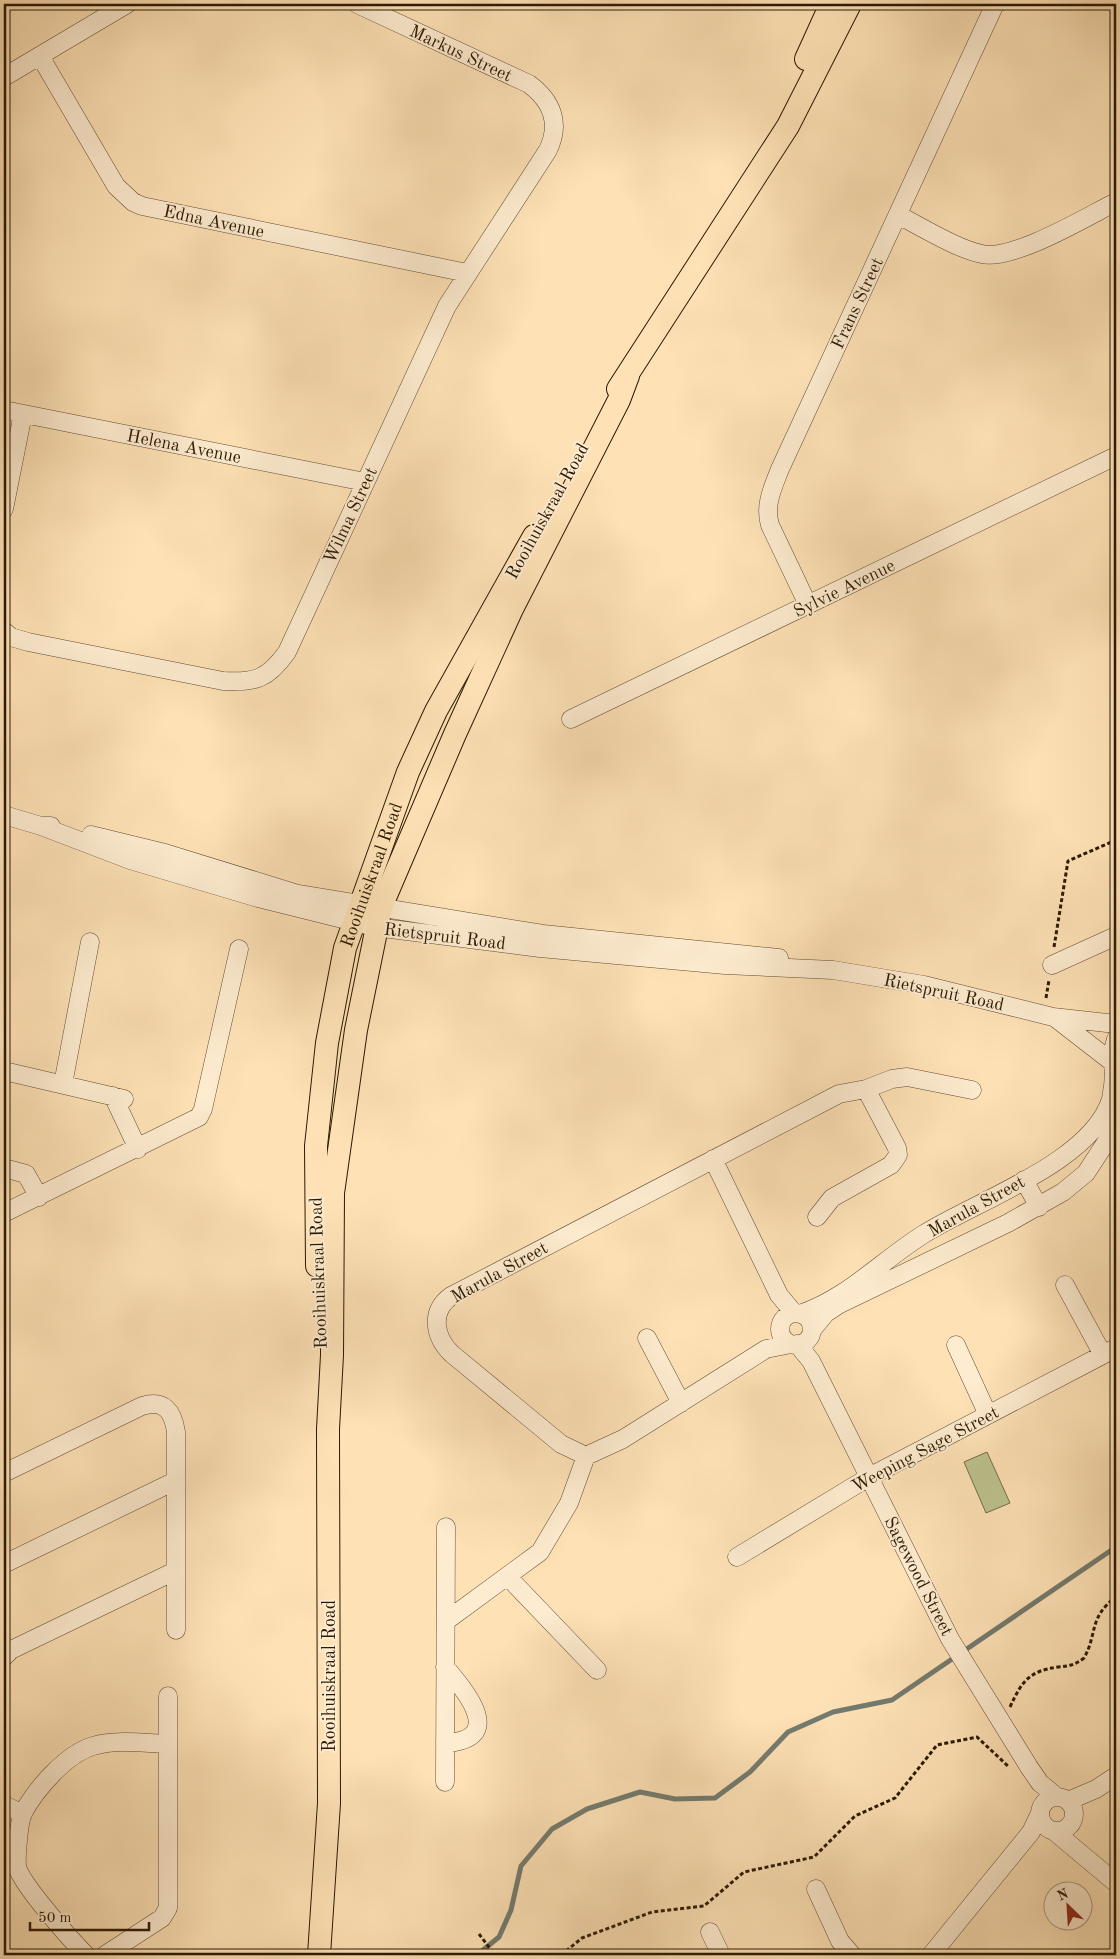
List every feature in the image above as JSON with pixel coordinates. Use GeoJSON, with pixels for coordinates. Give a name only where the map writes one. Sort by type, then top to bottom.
{"type":"FeatureCollection","features":[{"type":"Feature","properties":{"kind":"main road","name":"Rooihuiskraal Road"},"geometry":{"type":"LineString","coordinates":[[770,151],[793,88],[831,4]]}},
{"type":"Feature","properties":{"kind":"main road","name":"Rooihuiskraal Road"},"geometry":{"type":"LineString","coordinates":[[320,1955],[329,1803],[328,1429],[332,1355],[333,1193],[356,1030],[367,915],[455,734],[512,609],[601,436],[628,376],[803,100],[850,4]]}},
{"type":"Feature","properties":{"kind":"main road","name":"Rooihuiskraal Road"},"geometry":{"type":"LineString","coordinates":[[329,1803],[336,1860],[335,1955]]}},
{"type":"Feature","properties":{"kind":"street"},"geometry":{"type":"LineString","coordinates":[[4,77],[127,4]]}},
{"type":"Feature","properties":{"kind":"street","name":"Markus Street"},"geometry":{"type":"LineString","coordinates":[[357,4],[529,84],[544,96],[554,114]]}},
{"type":"Feature","properties":{"kind":"street","name":"Frans Street"},"geometry":{"type":"LineString","coordinates":[[808,605],[770,525],[767,513],[768,502],[780,469],[994,4]]}},
{"type":"Feature","properties":{"kind":"street","name":"Edna Avenue"},"geometry":{"type":"LineString","coordinates":[[40,56],[116,186],[133,202],[142,206],[467,273]]}},
{"type":"Feature","properties":{"kind":"street","name":"Wilma Street"},"geometry":{"type":"LineString","coordinates":[[4,631],[11,637],[28,642],[222,682],[246,682],[264,677],[278,664],[286,652],[437,325],[467,273],[548,150],[552,141],[554,114]]}},
{"type":"Feature","properties":{"kind":"street"},"geometry":{"type":"LineString","coordinates":[[898,215],[965,248],[991,255],[1030,244],[1116,202]]}},
{"type":"Feature","properties":{"kind":"street","name":"Helena Avenue"},"geometry":{"type":"LineString","coordinates":[[4,410],[365,482]]}},
{"type":"Feature","properties":{"kind":"street"},"geometry":{"type":"LineString","coordinates":[[4,508],[23,414]]}},
{"type":"Feature","properties":{"kind":"street","name":"Sylvie Avenue"},"geometry":{"type":"LineString","coordinates":[[571,719],[1116,456]]}},
{"type":"Feature","properties":{"kind":"street","name":"Rietspruit Road"},"geometry":{"type":"LineString","coordinates":[[4,815],[41,826],[130,860],[258,898],[367,915],[540,948],[726,965],[834,970],[924,985],[1048,1016],[1116,1024]]}},
{"type":"Feature","properties":{"kind":"street"},"geometry":{"type":"LineString","coordinates":[[1052,965],[1116,936]]}},
{"type":"Feature","properties":{"kind":"street"},"geometry":{"type":"LineString","coordinates":[[63,1084],[90,942]]}},
{"type":"Feature","properties":{"kind":"street"},"geometry":{"type":"LineString","coordinates":[[4,1214],[200,1117],[239,949]]}},
{"type":"Feature","properties":{"kind":"street","name":"Rietspruit Road"},"geometry":{"type":"LineString","coordinates":[[1048,1016],[1114,1068]]}},
{"type":"Feature","properties":{"kind":"street","name":"Marula Street"},"geometry":{"type":"LineString","coordinates":[[796,1329],[924,1233],[1024,1180],[1064,1156],[1093,1129],[1110,1100],[1116,1039]]}},
{"type":"Feature","properties":{"kind":"street"},"geometry":{"type":"LineString","coordinates":[[4,1070],[118,1098],[138,1149]]}},
{"type":"Feature","properties":{"kind":"street","name":"Marula Street"},"geometry":{"type":"LineString","coordinates":[[972,1090],[908,1077],[892,1079],[866,1089],[839,1094],[451,1296],[439,1310],[436,1321],[441,1343],[448,1351],[561,1444],[586,1456],[606,1449],[796,1329],[838,1305],[1039,1207],[1074,1184],[1086,1173],[1116,1127]]}},
{"type":"Feature","properties":{"kind":"street"},"geometry":{"type":"LineString","coordinates":[[818,1217],[840,1192],[896,1160],[897,1148],[866,1089]]}},
{"type":"Feature","properties":{"kind":"street","name":"Sagewood Street"},"geometry":{"type":"LineString","coordinates":[[713,1159],[811,1361],[950,1639],[1040,1783],[1054,1817],[1085,1856],[1116,1883]]}},
{"type":"Feature","properties":{"kind":"street"},"geometry":{"type":"LineString","coordinates":[[4,1168],[26,1174],[39,1196]]}},
{"type":"Feature","properties":{"kind":"street"},"geometry":{"type":"LineString","coordinates":[[1024,1180],[1039,1207]]}},
{"type":"Feature","properties":{"kind":"street"},"geometry":{"type":"LineString","coordinates":[[1065,1285],[1110,1351]]}},
{"type":"Feature","properties":{"kind":"street"},"geometry":{"type":"LineString","coordinates":[[647,1338],[681,1403]]}},
{"type":"Feature","properties":{"kind":"street"},"geometry":{"type":"LineString","coordinates":[[956,1345],[988,1415]]}},
{"type":"Feature","properties":{"kind":"street","name":"Weeping Sage Street"},"geometry":{"type":"LineString","coordinates":[[737,1557],[869,1477],[1110,1351]]}},
{"type":"Feature","properties":{"kind":"street"},"geometry":{"type":"LineString","coordinates":[[4,1473],[142,1406],[155,1403],[166,1407],[175,1423],[176,1630]]}},
{"type":"Feature","properties":{"kind":"street"},"geometry":{"type":"LineString","coordinates":[[446,1621],[536,1556],[546,1544],[569,1503],[586,1456]]}},
{"type":"Feature","properties":{"kind":"street"},"geometry":{"type":"LineString","coordinates":[[4,1564],[175,1481]]}},
{"type":"Feature","properties":{"kind":"street"},"geometry":{"type":"LineString","coordinates":[[445,1782],[446,1527]]}},
{"type":"Feature","properties":{"kind":"street"},"geometry":{"type":"LineString","coordinates":[[4,1657],[11,1650],[176,1571]]}},
{"type":"Feature","properties":{"kind":"street"},"geometry":{"type":"LineString","coordinates":[[508,1576],[597,1670]]}},
{"type":"Feature","properties":{"kind":"street"},"geometry":{"type":"LineString","coordinates":[[445,1743],[468,1739],[475,1731],[478,1723],[473,1704],[446,1667]]}},
{"type":"Feature","properties":{"kind":"street"},"geometry":{"type":"LineString","coordinates":[[105,1955],[162,1918],[168,1908],[168,1696]]}},
{"type":"Feature","properties":{"kind":"street"},"geometry":{"type":"LineString","coordinates":[[86,1955],[36,1897],[20,1874],[17,1861],[23,1814],[59,1767],[72,1756],[87,1748],[101,1744],[168,1744]]}},
{"type":"Feature","properties":{"kind":"street"},"geometry":{"type":"LineString","coordinates":[[938,1952],[1054,1817],[1116,1776]]}},
{"type":"Feature","properties":{"kind":"street"},"geometry":{"type":"LineString","coordinates":[[4,1805],[23,1814]]}},
{"type":"Feature","properties":{"kind":"street"},"geometry":{"type":"LineString","coordinates":[[816,1889],[840,1941],[852,1955]]}},
{"type":"Feature","properties":{"kind":"street"},"geometry":{"type":"LineString","coordinates":[[710,1932],[721,1955]]}},
{"type":"Feature","properties":{"kind":"path"},"geometry":{"type":"LineString","coordinates":[[1048,1016],[1052,965],[1068,861],[1116,840]]}},
{"type":"Feature","properties":{"kind":"path"},"geometry":{"type":"LineString","coordinates":[[1008,1710],[1017,1692],[1029,1676],[1040,1669],[1072,1666],[1084,1658],[1094,1623],[1106,1605],[1116,1597]]}},
{"type":"Feature","properties":{"kind":"path"},"geometry":{"type":"LineString","coordinates":[[561,1955],[582,1938],[652,1912],[704,1906],[744,1872],[814,1857],[855,1816],[895,1798],[937,1745],[977,1737],[1012,1770],[1029,1767]]}},
{"type":"Feature","properties":{"kind":"path"},"geometry":{"type":"LineString","coordinates":[[479,1934],[494,1955]]}},
{"type":"Feature","properties":{"kind":"green space"},"geometry":{"type":"Polygon","coordinates":[[[987,1452],[1010,1503],[986,1513],[964,1462],[987,1452]]]}},
{"type":"Feature","properties":{"kind":"waterway"},"geometry":{"type":"LineString","coordinates":[[477,1955],[499,1937],[511,1910],[521,1866],[552,1829],[587,1809],[640,1792],[675,1799],[715,1798],[750,1772],[788,1732],[833,1712],[892,1700],[1116,1547]]}}]}
